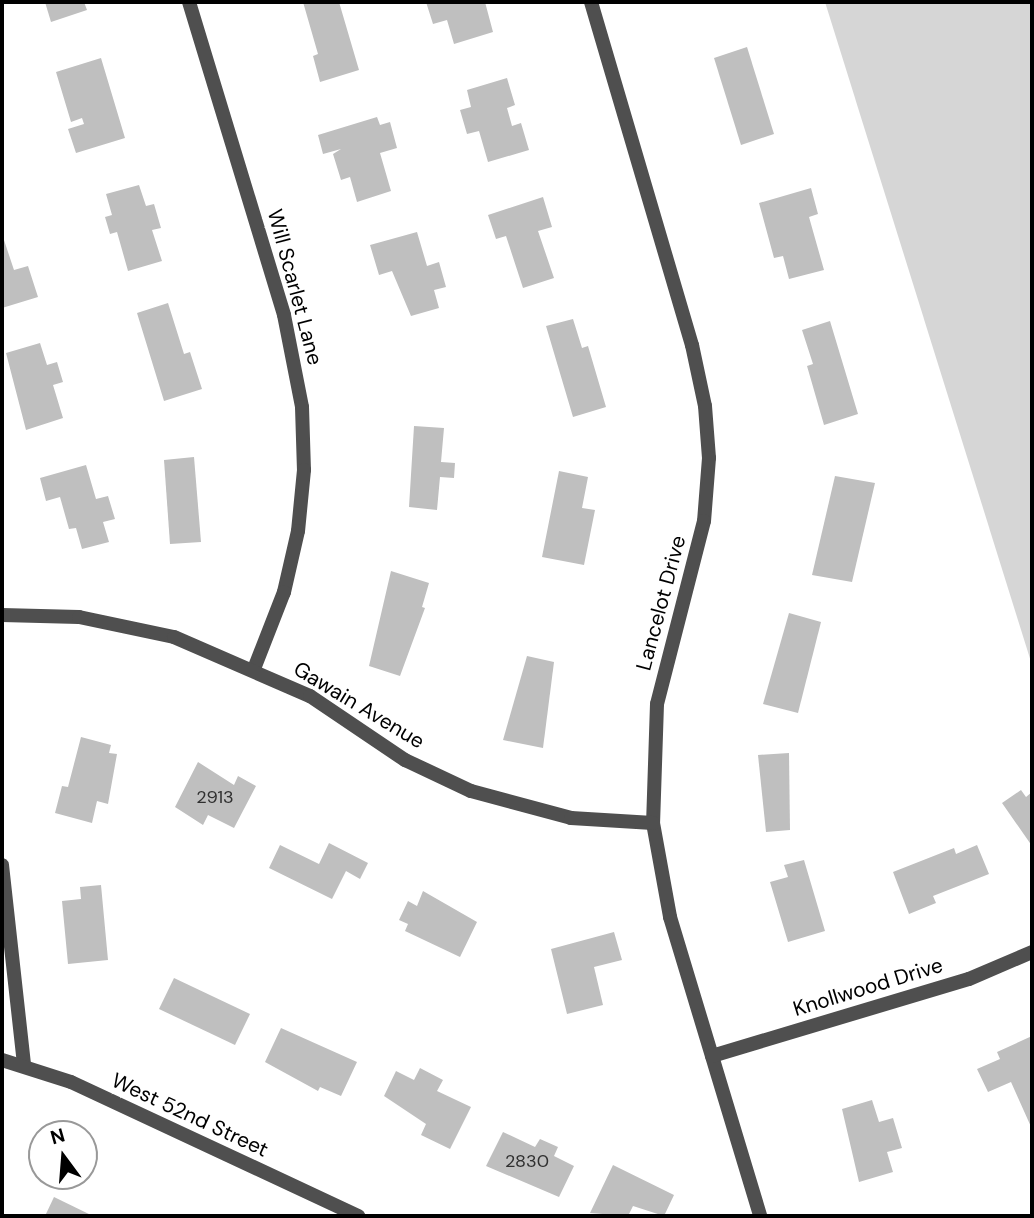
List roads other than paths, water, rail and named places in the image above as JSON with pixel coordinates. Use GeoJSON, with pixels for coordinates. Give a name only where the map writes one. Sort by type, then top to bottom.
{"type":"FeatureCollection","features":[{"type":"Feature","properties":{"kind":"street","name":"Will Scarlet Lane"},"geometry":{"type":"LineString","coordinates":[[189,2],[284,315],[302,407],[304,470],[298,531],[284,592],[254,669]]}},
{"type":"Feature","properties":{"kind":"street","name":"Lancelot Drive"},"geometry":{"type":"LineString","coordinates":[[591,2],[692,345],[707,427],[704,521],[657,704],[653,823],[664,896],[760,1216]]}},
{"type":"Feature","properties":{"kind":"street","name":"Gawain Avenue"},"geometry":{"type":"LineString","coordinates":[[2,615],[100,620],[174,637],[254,669],[328,707],[405,760],[471,791],[571,818],[653,823]]}},
{"type":"Feature","properties":{"kind":"street"},"geometry":{"type":"LineString","coordinates":[[2,865],[23,1065]]}},
{"type":"Feature","properties":{"kind":"street","name":"Knollwood Drive"},"geometry":{"type":"LineString","coordinates":[[712,1056],[969,979],[1032,952]]}},
{"type":"Feature","properties":{"kind":"street","name":"West 52nd Street"},"geometry":{"type":"LineString","coordinates":[[2,1060],[71,1082],[358,1216]]}}]}
